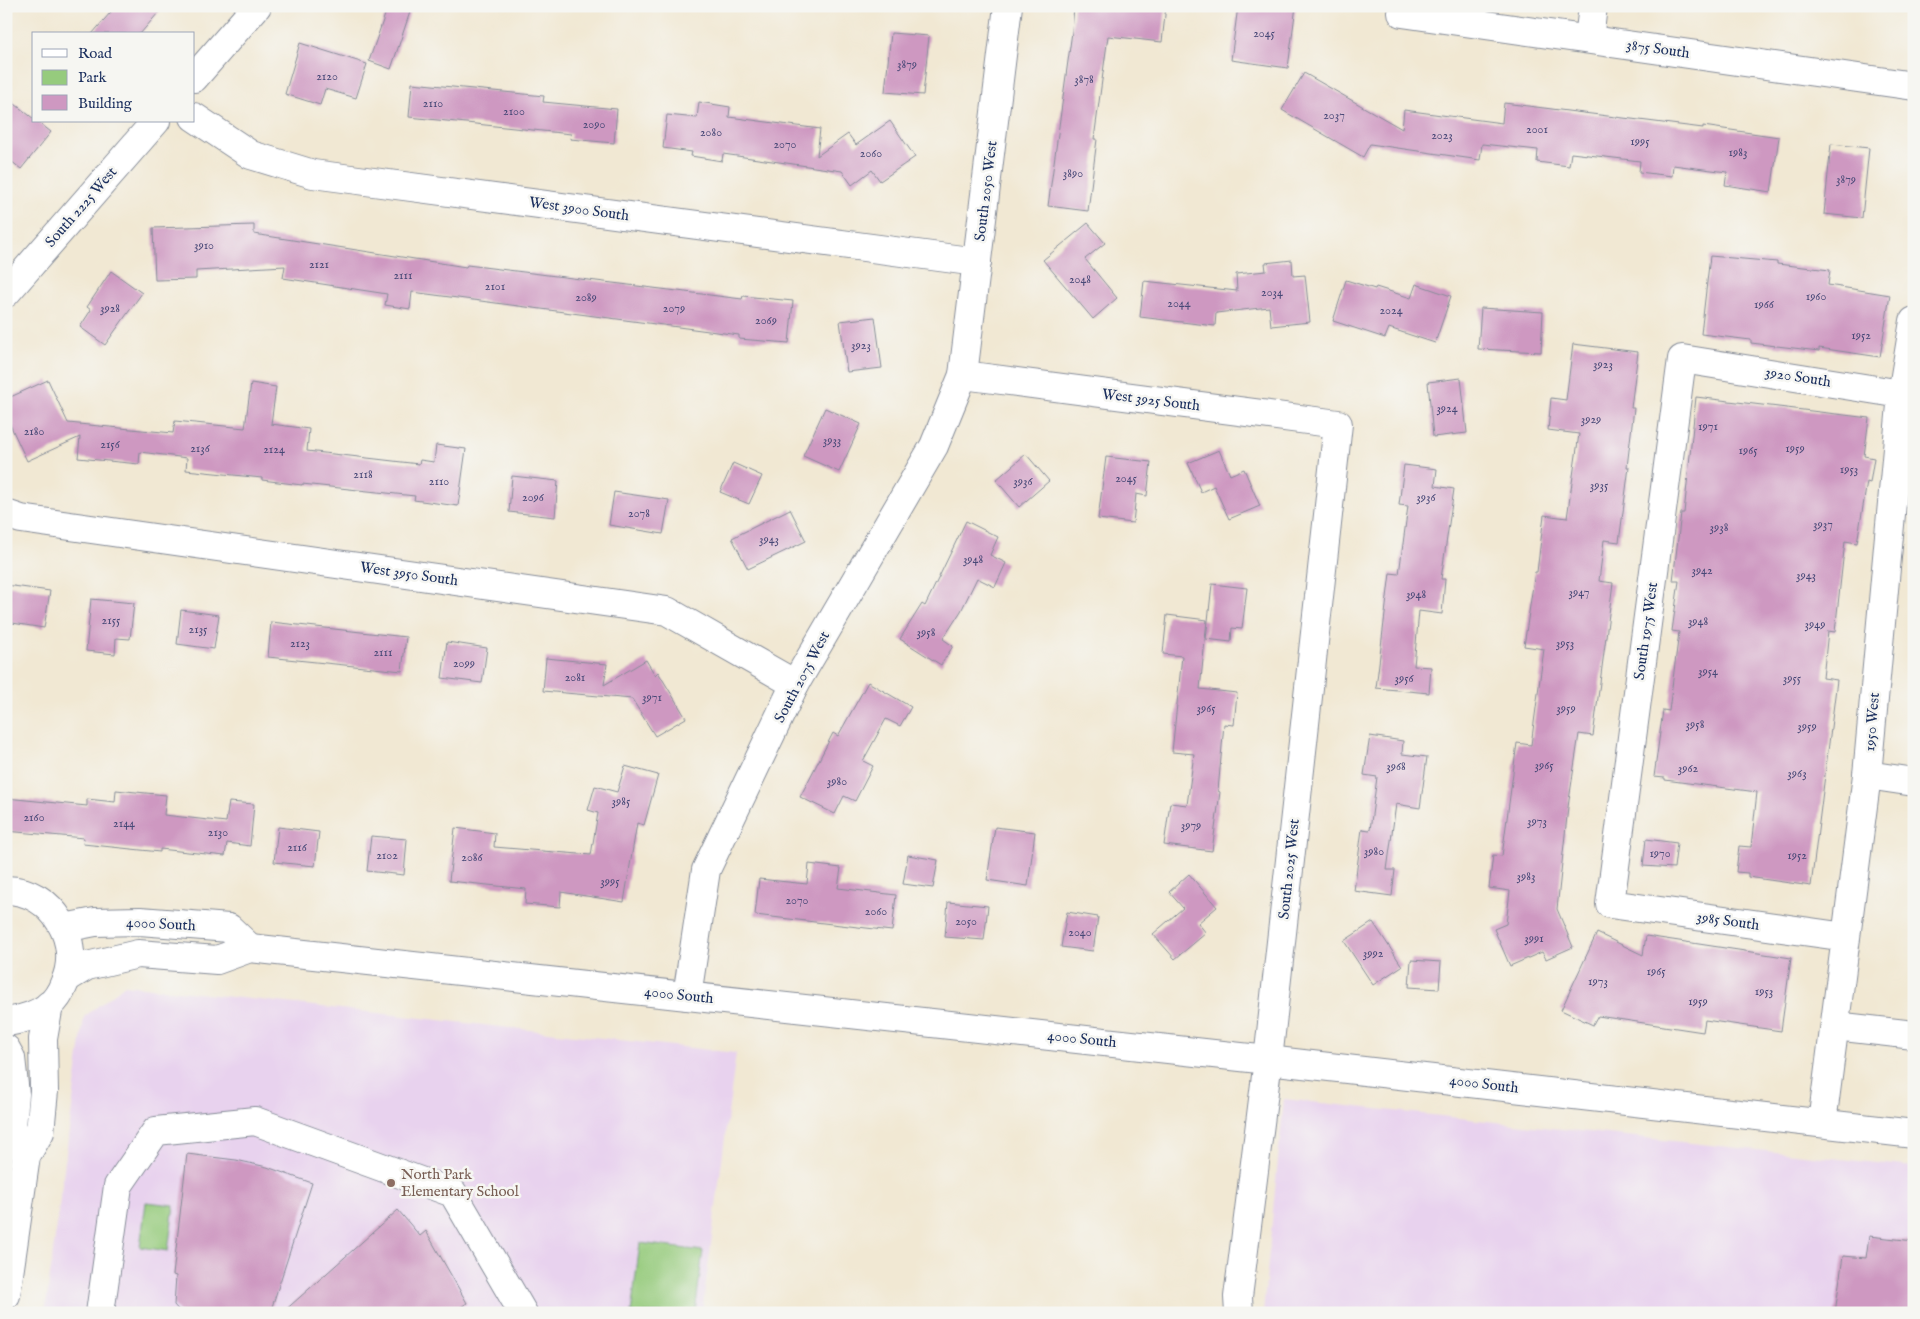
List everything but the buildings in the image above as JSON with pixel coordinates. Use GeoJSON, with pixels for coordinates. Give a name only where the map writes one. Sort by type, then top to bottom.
{"type":"FeatureCollection","features":[{"type":"Feature","properties":{"kind":"street"},"geometry":{"type":"LineString","coordinates":[[195,77],[257,6]]}},
{"type":"Feature","properties":{"kind":"street","name":"South 2050 West"},"geometry":{"type":"LineString","coordinates":[[963,375],[1008,6]]}},
{"type":"Feature","properties":{"kind":"street"},"geometry":{"type":"LineString","coordinates":[[1588,39],[1593,6]]}},
{"type":"Feature","properties":{"kind":"street","name":"3875 South"},"geometry":{"type":"LineString","coordinates":[[1402,13],[1914,86]]}},
{"type":"Feature","properties":{"kind":"street","name":"West 3900 South"},"geometry":{"type":"LineString","coordinates":[[195,118],[251,154],[313,174],[977,262]]}},
{"type":"Feature","properties":{"kind":"street","name":"South 2225 West"},"geometry":{"type":"LineString","coordinates":[[6,293],[155,122]]}},
{"type":"Feature","properties":{"kind":"street","name":"1950 West"},"geometry":{"type":"LineString","coordinates":[[1822,1123],[1867,775],[1908,395],[1914,320]]}},
{"type":"Feature","properties":{"kind":"street","name":"3920 South"},"geometry":{"type":"LineString","coordinates":[[1682,358],[1908,395]]}},
{"type":"Feature","properties":{"kind":"street","name":"South 1975 West"},"geometry":{"type":"LineString","coordinates":[[1610,904],[1682,358]]}},
{"type":"Feature","properties":{"kind":"street","name":"West 3925 South"},"geometry":{"type":"LineString","coordinates":[[963,375],[1338,424]]}},
{"type":"Feature","properties":{"kind":"street","name":"South 2075 West"},"geometry":{"type":"LineString","coordinates":[[687,996],[706,870],[795,684],[934,446],[963,375]]}},
{"type":"Feature","properties":{"kind":"street","name":"South 2025 West"},"geometry":{"type":"LineString","coordinates":[[1239,1313],[1238,1297],[1268,1060],[1338,424]]}},
{"type":"Feature","properties":{"kind":"street","name":"West 3950 South"},"geometry":{"type":"LineString","coordinates":[[6,514],[40,522],[667,611],[795,684]]}},
{"type":"Feature","properties":{"kind":"street"},"geometry":{"type":"LineString","coordinates":[[1867,775],[1914,782]]}},
{"type":"Feature","properties":{"kind":"street"},"geometry":{"type":"LineString","coordinates":[[6,890],[26,894],[42,902],[55,913],[64,928],[70,944],[71,961],[67,978],[60,993],[49,1005],[23,1019],[6,1022]]}},
{"type":"Feature","properties":{"kind":"street","name":"3985 South"},"geometry":{"type":"LineString","coordinates":[[1610,904],[1846,937]]}},
{"type":"Feature","properties":{"kind":"street","name":"4000 South"},"geometry":{"type":"LineString","coordinates":[[64,928],[95,922],[140,921],[229,928],[250,948]]}},
{"type":"Feature","properties":{"kind":"street","name":"4000 South"},"geometry":{"type":"LineString","coordinates":[[67,978],[87,966],[138,954],[216,960],[250,948],[1268,1060],[1914,1134]]}},
{"type":"Feature","properties":{"kind":"street"},"geometry":{"type":"LineString","coordinates":[[6,1296],[26,1156],[40,1132],[44,1091],[43,1038],[49,1005]]}},
{"type":"Feature","properties":{"kind":"street"},"geometry":{"type":"LineString","coordinates":[[1835,1026],[1914,1035]]}},
{"type":"Feature","properties":{"kind":"street"},"geometry":{"type":"LineString","coordinates":[[6,1049],[11,1058],[14,1087],[12,1126],[26,1156]]}},
{"type":"Feature","properties":{"kind":"street"},"geometry":{"type":"LineString","coordinates":[[100,1313],[118,1186],[156,1131],[255,1121],[453,1193],[524,1313]]}},
{"type":"Feature","properties":{"kind":"shaded area","name":"North Park Elementary School"},"geometry":{"type":"Polygon","coordinates":[[[125,985],[736,1053],[702,1313],[45,1313],[84,1017],[125,985]]]}},
{"type":"Feature","properties":{"kind":"shaded area"},"geometry":{"type":"Polygon","coordinates":[[[1284,1099],[1914,1167],[1914,1313],[1263,1313],[1284,1099]]]}},
{"type":"Feature","properties":{"kind":"green space"},"geometry":{"type":"Polygon","coordinates":[[[146,1202],[174,1205],[168,1251],[140,1247],[146,1202]]]}},
{"type":"Feature","properties":{"kind":"green space"},"geometry":{"type":"Polygon","coordinates":[[[640,1243],[703,1251],[695,1313],[631,1313],[640,1243]]]}},
{"type":"Feature","properties":{"kind":"place","name":"North Park Elementary School"},"geometry":{"type":"Point","coordinates":[391,1183]}}]}
